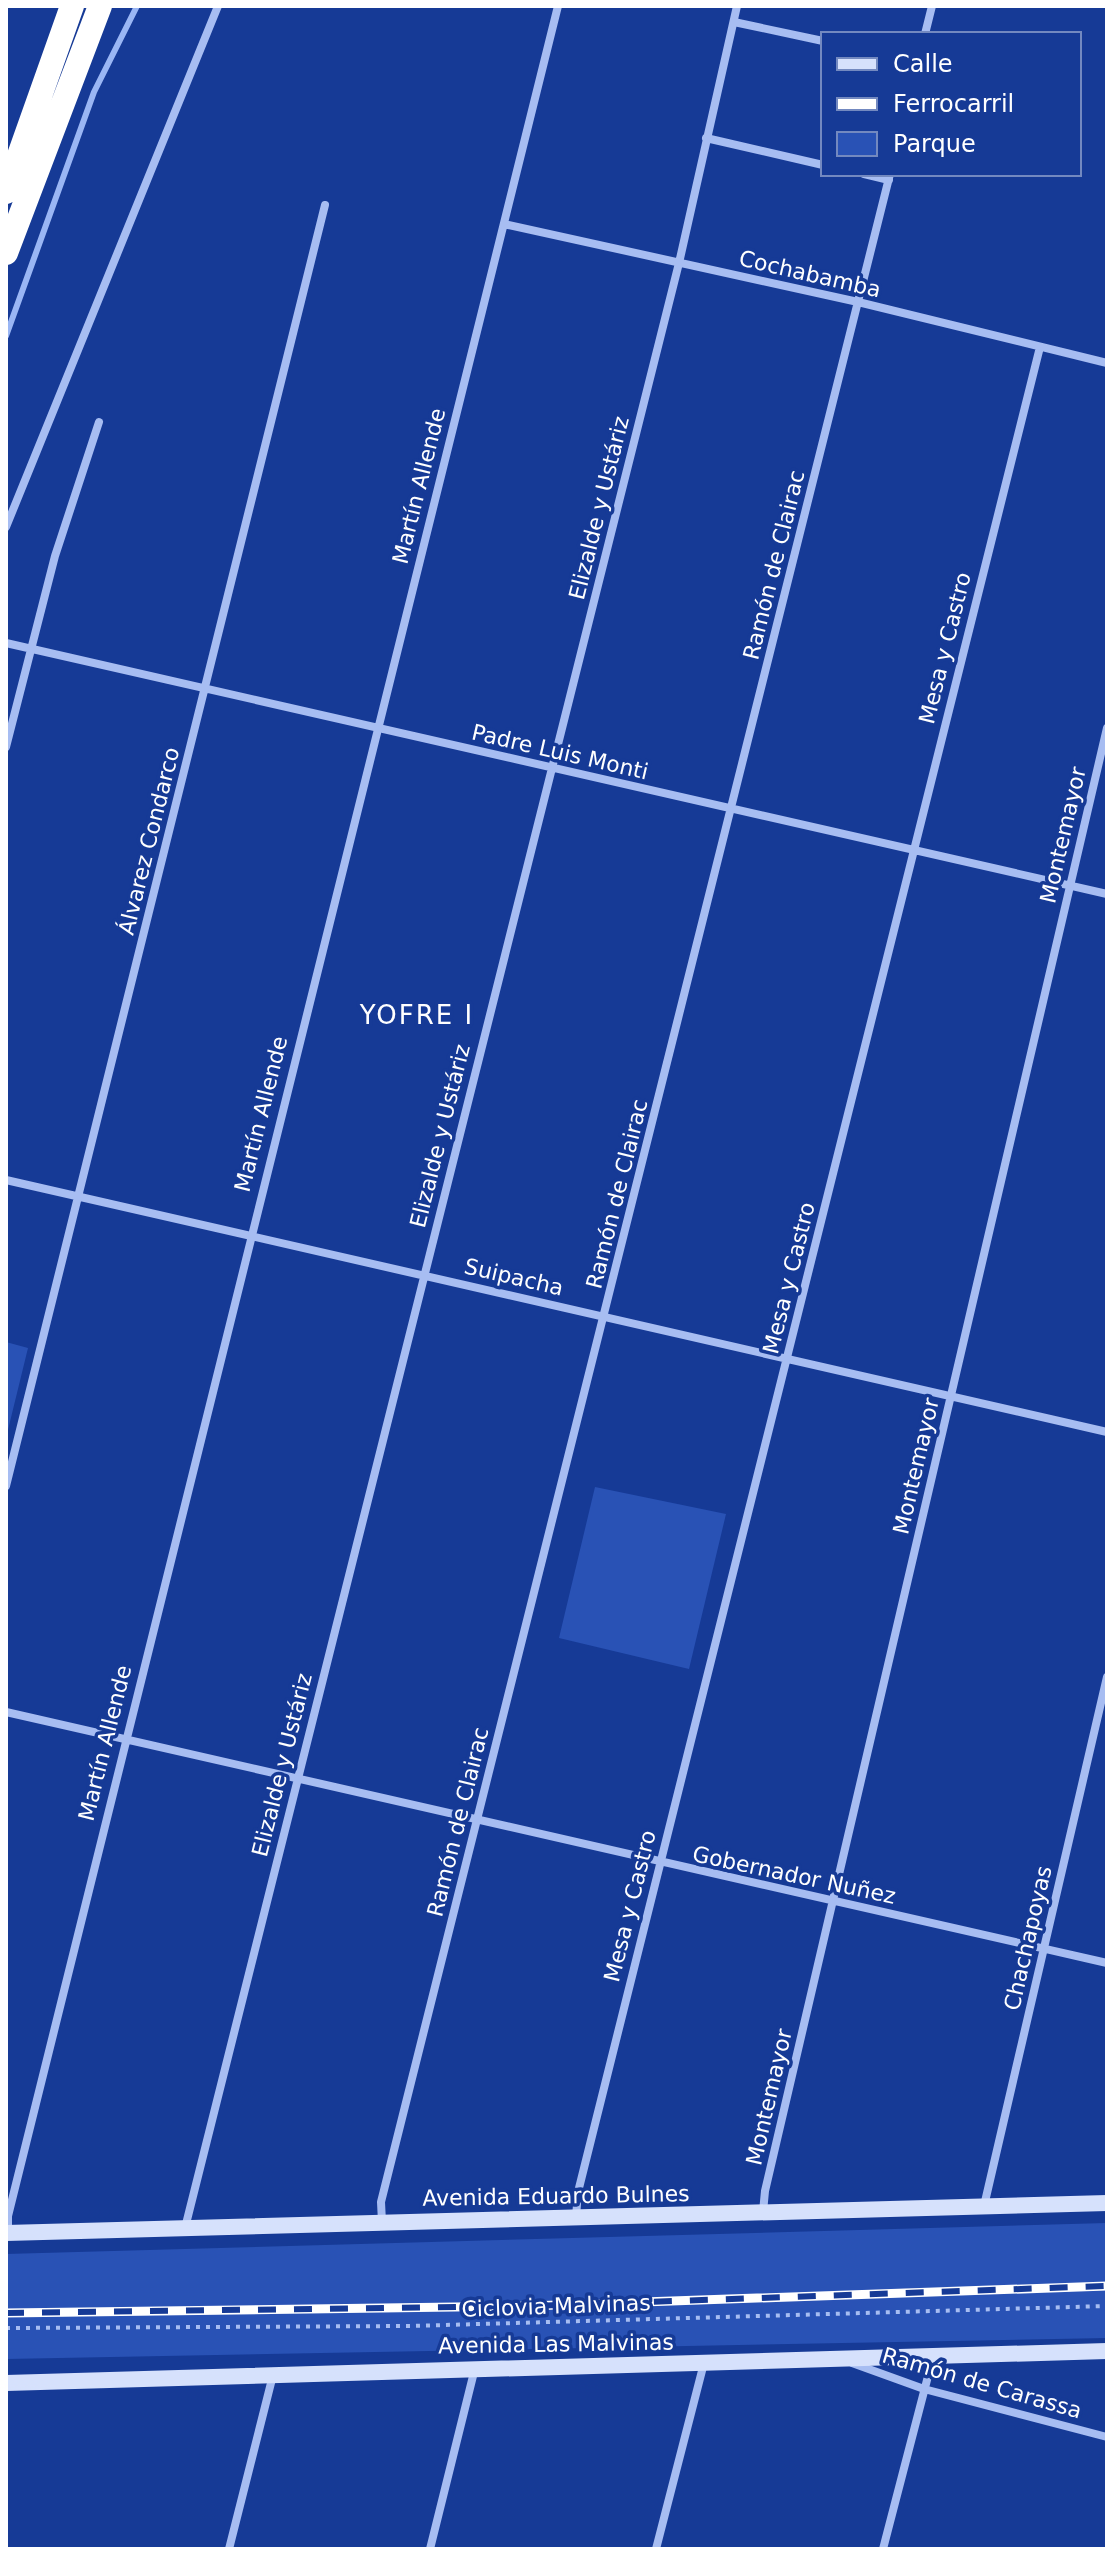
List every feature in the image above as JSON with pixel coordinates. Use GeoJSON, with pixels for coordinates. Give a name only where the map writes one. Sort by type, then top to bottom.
{"type":"FeatureCollection","features":[{"type":"Feature","properties":{"kind":"highway"},"geometry":{"type":"LineString","coordinates":[[6,192],[72,6]]}},
{"type":"Feature","properties":{"kind":"highway"},"geometry":{"type":"LineString","coordinates":[[6,253],[100,6]]}},
{"type":"Feature","properties":{"kind":"main road","name":"Avenida Eduardo Bulnes"},"geometry":{"type":"LineString","coordinates":[[7,2233],[1107,2203]]}},
{"type":"Feature","properties":{"kind":"main road","name":"Avenida Las Malvinas"},"geometry":{"type":"LineString","coordinates":[[6,2383],[274,2373],[847,2361],[1107,2351]]}},
{"type":"Feature","properties":{"kind":"street"},"geometry":{"type":"LineString","coordinates":[[6,527],[218,6]]}},
{"type":"Feature","properties":{"kind":"street","name":"Martín Allende"},"geometry":{"type":"LineString","coordinates":[[7,2233],[8,2216],[124,1739],[558,6]]}},
{"type":"Feature","properties":{"kind":"street","name":"Elizalde y Ustáriz"},"geometry":{"type":"LineString","coordinates":[[185,2228],[679,263],[737,6]]}},
{"type":"Feature","properties":{"kind":"street"},"geometry":{"type":"LineString","coordinates":[[926,32],[932,6]]}},
{"type":"Feature","properties":{"kind":"street"},"geometry":{"type":"LineString","coordinates":[[734,22],[821,41]]}},
{"type":"Feature","properties":{"kind":"street"},"geometry":{"type":"LineString","coordinates":[[706,138],[821,165]]}},
{"type":"Feature","properties":{"kind":"street","name":"Ramón de Clairac"},"geometry":{"type":"LineString","coordinates":[[382,2223],[381,2202],[889,177]]}},
{"type":"Feature","properties":{"kind":"street","name":"Álvarez Condarco"},"geometry":{"type":"LineString","coordinates":[[6,1486],[325,205]]}},
{"type":"Feature","properties":{"kind":"street","name":"Cochabamba"},"geometry":{"type":"LineString","coordinates":[[504,224],[858,302],[1107,363]]}},
{"type":"Feature","properties":{"kind":"street","name":"Mesa y Castro"},"geometry":{"type":"LineString","coordinates":[[576,2217],[578,2192],[658,1863],[788,1360],[912,851],[1040,347]]}},
{"type":"Feature","properties":{"kind":"street"},"geometry":{"type":"LineString","coordinates":[[6,747],[55,556],[99,422]]}},
{"type":"Feature","properties":{"kind":"street","name":"Padre Luis Monti"},"geometry":{"type":"LineString","coordinates":[[6,643],[1107,894]]}},
{"type":"Feature","properties":{"kind":"street","name":"Montemayor"},"geometry":{"type":"LineString","coordinates":[[763,2213],[765,2191],[1107,728]]}},
{"type":"Feature","properties":{"kind":"street","name":"Suipacha"},"geometry":{"type":"LineString","coordinates":[[6,1180],[1107,1432]]}},
{"type":"Feature","properties":{"kind":"street","name":"Chachapoyas"},"geometry":{"type":"LineString","coordinates":[[983,2207],[1107,1677]]}},
{"type":"Feature","properties":{"kind":"street","name":"Gobernador Nuñez"},"geometry":{"type":"LineString","coordinates":[[6,1712],[1107,1963]]}},
{"type":"Feature","properties":{"kind":"street"},"geometry":{"type":"LineString","coordinates":[[883,2549],[933,2357]]}},
{"type":"Feature","properties":{"kind":"street","name":"Ramón de Carassa"},"geometry":{"type":"LineString","coordinates":[[847,2361],[924,2389],[1107,2437]]}},
{"type":"Feature","properties":{"kind":"street"},"geometry":{"type":"LineString","coordinates":[[656,2549],[704,2362]]}},
{"type":"Feature","properties":{"kind":"street"},"geometry":{"type":"LineString","coordinates":[[430,2549],[475,2368]]}},
{"type":"Feature","properties":{"kind":"street"},"geometry":{"type":"LineString","coordinates":[[229,2549],[274,2373]]}},
{"type":"Feature","properties":{"kind":"path","name":"Ciclovia Malvinas"},"geometry":{"type":"LineString","coordinates":[[6,2328],[410,2326],[1107,2306]]}},
{"type":"Feature","properties":{"kind":"green space"},"geometry":{"type":"Polygon","coordinates":[[[6,1342],[28,1348],[6,1438],[6,1342]]]}},
{"type":"Feature","properties":{"kind":"green space"},"geometry":{"type":"Polygon","coordinates":[[[595,1487],[726,1514],[689,1669],[559,1638],[595,1487]]]}},
{"type":"Feature","properties":{"kind":"green space"},"geometry":{"type":"Polygon","coordinates":[[[1107,2223],[1107,2338],[6,2359],[6,2254],[1107,2223]]]}},
{"type":"Feature","properties":{"kind":"waterway"},"geometry":{"type":"LineString","coordinates":[[6,336],[94,92],[137,6]]}},
{"type":"Feature","properties":{"kind":"railway"},"geometry":{"type":"LineString","coordinates":[[6,2313],[529,2306],[1107,2286]]}},
{"type":"Feature","properties":{"kind":"district","name":"YOFRE I"},"geometry":{"type":"Point","coordinates":[417,1015]}}]}
